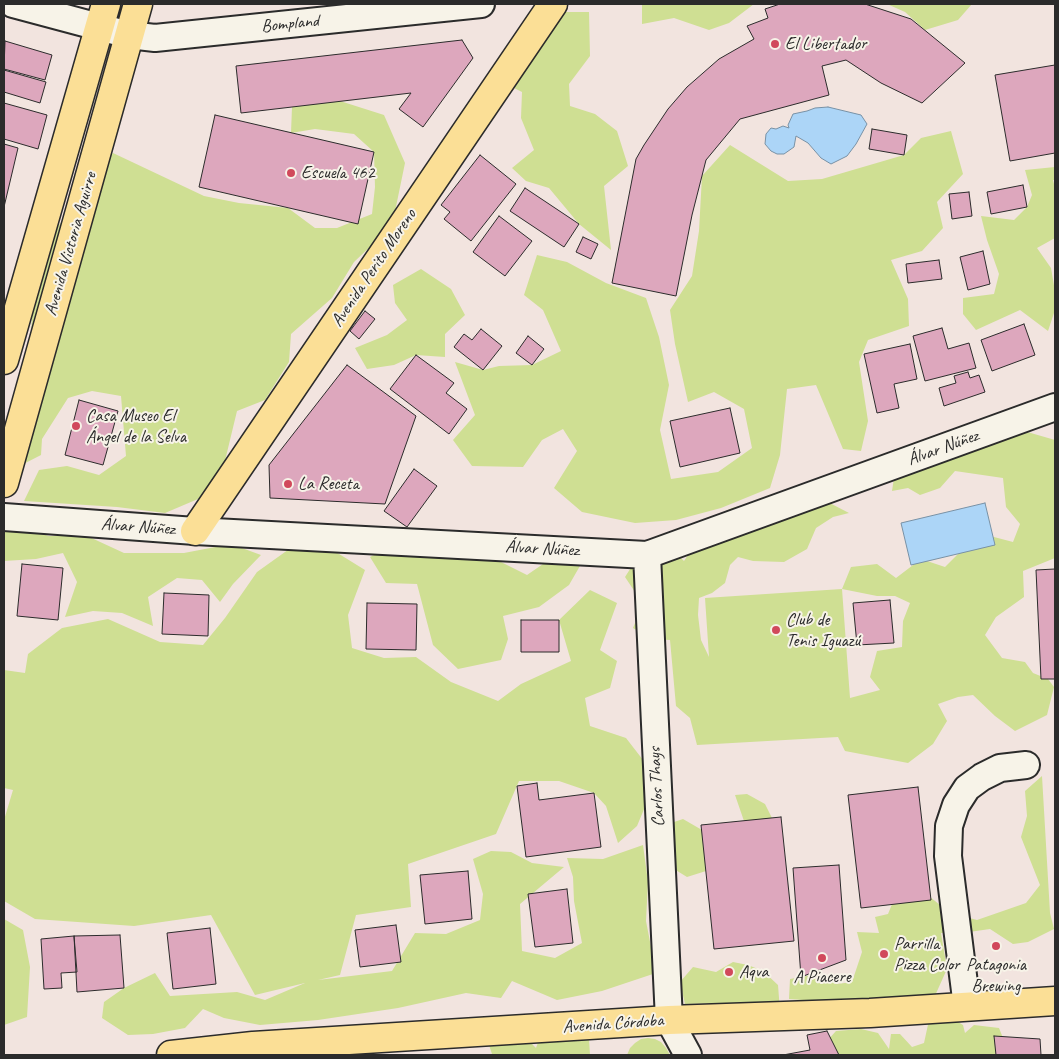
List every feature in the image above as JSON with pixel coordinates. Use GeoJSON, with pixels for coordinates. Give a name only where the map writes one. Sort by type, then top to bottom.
{"type":"FeatureCollection","features":[{"type":"Feature","properties":{"kind":"main road","name":"Avenida Victoria Aguirre"},"geometry":{"type":"LineString","coordinates":[[4,483],[138,4]]}},
{"type":"Feature","properties":{"kind":"main road","name":"Avenida Perito Moreno"},"geometry":{"type":"LineString","coordinates":[[195,532],[553,4]]}},
{"type":"Feature","properties":{"kind":"main road","name":"Avenida Victoria Aguirre"},"geometry":{"type":"LineString","coordinates":[[4,360],[103,15]]}},
{"type":"Feature","properties":{"kind":"main road","name":"Avenida Córdoba"},"geometry":{"type":"LineString","coordinates":[[171,1055],[254,1051],[669,1020],[870,1013],[1055,1001]]}},
{"type":"Feature","properties":{"kind":"street","name":"Bompland"},"geometry":{"type":"LineString","coordinates":[[13,4],[103,15],[129,35],[155,38],[481,4]]}},
{"type":"Feature","properties":{"kind":"street","name":"Álvar Núñez"},"geometry":{"type":"LineString","coordinates":[[4,517],[195,532],[647,555],[1055,407]]}},
{"type":"Feature","properties":{"kind":"street","name":"Carlos Thays"},"geometry":{"type":"LineString","coordinates":[[647,555],[669,1020]]}},
{"type":"Feature","properties":{"kind":"street"},"geometry":{"type":"LineString","coordinates":[[967,1007],[948,856],[950,826],[956,805],[967,788],[982,777],[1000,768],[1026,765]]}},
{"type":"Feature","properties":{"kind":"street"},"geometry":{"type":"LineString","coordinates":[[669,1020],[688,1055]]}},
{"type":"Feature","properties":{"kind":"green space"},"geometry":{"type":"Polygon","coordinates":[[[642,4],[754,4],[729,23],[709,30],[674,18],[642,24],[642,4]]]}},
{"type":"Feature","properties":{"kind":"green space"},"geometry":{"type":"Polygon","coordinates":[[[887,4],[972,4],[958,20],[925,30],[905,12],[887,4]]]}},
{"type":"Feature","properties":{"kind":"green space"},"geometry":{"type":"Polygon","coordinates":[[[538,12],[589,12],[590,56],[569,84],[570,106],[595,114],[617,131],[628,166],[604,186],[611,250],[579,224],[549,188],[526,181],[512,168],[534,150],[521,118],[522,92],[494,78],[509,44],[538,12]]]}},
{"type":"Feature","properties":{"kind":"green space"},"geometry":{"type":"Polygon","coordinates":[[[340,101],[384,115],[405,163],[392,226],[354,262],[332,298],[291,334],[289,362],[265,400],[237,411],[223,469],[198,499],[165,513],[117,507],[24,501],[39,470],[67,466],[99,475],[126,456],[121,396],[92,391],[68,398],[42,439],[41,455],[4,474],[4,425],[26,404],[37,246],[66,218],[91,173],[113,153],[204,196],[239,203],[288,208],[315,228],[337,228],[372,214],[375,187],[374,152],[354,134],[315,129],[291,133],[292,107],[340,101]]]}},
{"type":"Feature","properties":{"kind":"green space"},"geometry":{"type":"Polygon","coordinates":[[[951,131],[963,174],[937,202],[943,228],[922,251],[891,260],[908,299],[909,326],[868,340],[859,362],[868,421],[861,451],[843,449],[816,385],[787,389],[780,455],[770,488],[721,508],[676,520],[635,523],[582,512],[554,488],[577,451],[563,429],[542,440],[523,467],[472,466],[453,440],[475,415],[455,362],[483,370],[499,366],[532,365],[561,351],[543,310],[524,295],[537,255],[567,262],[606,283],[646,298],[659,337],[669,385],[660,430],[671,479],[718,472],[752,448],[744,409],[714,392],[688,402],[675,344],[670,310],[692,276],[699,231],[702,176],[730,145],[788,181],[822,179],[904,155],[921,138],[951,131]]]}},
{"type":"Feature","properties":{"kind":"green space"},"geometry":{"type":"Polygon","coordinates":[[[1055,167],[1055,180],[1053,180],[1055,188],[1055,238],[1037,248],[1051,268],[1055,291],[1055,310],[1048,331],[1020,310],[976,330],[963,314],[963,298],[994,294],[999,274],[981,216],[1014,220],[1027,207],[1032,195],[1025,170],[1055,167]]]}},
{"type":"Feature","properties":{"kind":"green space"},"geometry":{"type":"Polygon","coordinates":[[[421,269],[451,289],[465,315],[445,334],[445,357],[416,355],[394,365],[367,369],[355,348],[387,335],[407,320],[395,303],[393,285],[421,269]]]}},
{"type":"Feature","properties":{"kind":"green space"},"geometry":{"type":"Polygon","coordinates":[[[1024,431],[1055,440],[1055,558],[1023,571],[1024,597],[996,617],[985,635],[1002,658],[1025,662],[1033,673],[1048,679],[1054,687],[1047,715],[1015,731],[995,716],[973,695],[958,697],[938,704],[947,721],[933,744],[908,763],[845,751],[838,737],[697,745],[690,718],[676,706],[670,640],[651,639],[633,628],[639,613],[637,595],[625,577],[639,555],[670,547],[684,561],[713,517],[732,508],[751,503],[775,508],[822,499],[849,513],[833,517],[816,528],[807,549],[784,562],[753,561],[738,557],[730,565],[725,583],[712,593],[699,598],[698,615],[701,640],[709,657],[705,598],[842,589],[851,567],[877,564],[896,578],[921,559],[945,567],[965,547],[975,532],[1013,542],[1020,524],[1006,507],[1003,478],[955,471],[940,488],[920,495],[908,488],[892,491],[897,459],[1024,431]],[[842,589],[850,698],[880,690],[870,677],[877,651],[902,647],[903,621],[910,603],[895,596],[877,596],[842,589]]]}},
{"type":"Feature","properties":{"kind":"green space"},"geometry":{"type":"Polygon","coordinates":[[[16,526],[49,536],[85,535],[124,553],[184,553],[231,544],[261,555],[233,584],[220,602],[202,580],[177,578],[148,597],[153,626],[122,613],[93,611],[65,617],[77,582],[63,553],[36,559],[4,561],[4,528],[16,526]]]}},
{"type":"Feature","properties":{"kind":"green space"},"geometry":{"type":"Polygon","coordinates":[[[400,542],[469,546],[527,575],[562,551],[588,552],[569,585],[539,607],[503,616],[508,639],[501,660],[458,669],[433,645],[417,584],[386,583],[370,557],[400,542]]]}},
{"type":"Feature","properties":{"kind":"green space"},"geometry":{"type":"Polygon","coordinates":[[[292,547],[331,549],[365,570],[348,615],[352,648],[384,658],[416,657],[451,682],[498,701],[521,684],[571,661],[559,620],[590,590],[617,603],[600,650],[617,661],[610,688],[585,698],[590,726],[626,738],[657,778],[637,826],[618,843],[606,806],[594,793],[559,781],[519,781],[496,834],[408,864],[411,907],[356,915],[340,975],[318,980],[392,971],[415,933],[446,934],[480,920],[483,894],[473,859],[491,851],[511,852],[532,863],[564,867],[520,904],[522,951],[555,958],[582,943],[574,901],[573,877],[567,858],[603,859],[643,845],[648,882],[646,921],[656,973],[602,991],[557,1000],[512,981],[501,998],[466,993],[398,1008],[318,1020],[260,1025],[224,1018],[203,1009],[185,1028],[153,1034],[128,1035],[102,1018],[104,1002],[124,988],[155,973],[170,996],[237,992],[265,1000],[305,983],[255,995],[211,915],[134,926],[35,919],[4,901],[4,820],[13,790],[4,788],[4,670],[25,673],[28,654],[62,628],[108,619],[160,642],[203,645],[225,618],[257,572],[292,547]]]}},
{"type":"Feature","properties":{"kind":"green space"},"geometry":{"type":"Polygon","coordinates":[[[1042,776],[1050,913],[1054,929],[1028,942],[1013,944],[990,929],[962,933],[941,933],[947,969],[929,1009],[789,999],[790,979],[818,974],[837,984],[852,982],[862,952],[857,932],[879,933],[875,917],[888,914],[899,887],[925,893],[950,913],[977,920],[1026,903],[1040,885],[1021,837],[1027,816],[1025,791],[1042,776]]]}},
{"type":"Feature","properties":{"kind":"green space"},"geometry":{"type":"Polygon","coordinates":[[[747,794],[765,804],[772,818],[764,822],[744,821],[735,795],[747,794]]]}},
{"type":"Feature","properties":{"kind":"green space"},"geometry":{"type":"Polygon","coordinates":[[[683,819],[702,830],[706,871],[687,877],[674,869],[659,827],[683,819]]]}},
{"type":"Feature","properties":{"kind":"green space"},"geometry":{"type":"Polygon","coordinates":[[[4,919],[23,930],[30,967],[27,1017],[4,1025],[4,919]]]}},
{"type":"Feature","properties":{"kind":"green space"},"geometry":{"type":"Polygon","coordinates":[[[733,962],[763,971],[778,985],[780,1011],[748,1015],[733,1003],[685,1004],[680,982],[693,967],[716,972],[733,962]]]}},
{"type":"Feature","properties":{"kind":"green space"},"geometry":{"type":"Polygon","coordinates":[[[948,1016],[963,1025],[965,1033],[974,1025],[999,1028],[1005,1043],[1006,1055],[821,1055],[827,1041],[836,1031],[861,1029],[878,1033],[889,1049],[891,1034],[900,1034],[912,1047],[924,1043],[929,1020],[948,1016]]]}},
{"type":"Feature","properties":{"kind":"green space"},"geometry":{"type":"Polygon","coordinates":[[[588,1023],[590,1055],[490,1055],[492,1054],[485,1033],[516,1028],[536,1048],[544,1026],[588,1023]]]}},
{"type":"Feature","properties":{"kind":"green space"},"geometry":{"type":"Polygon","coordinates":[[[648,1038],[661,1042],[670,1055],[627,1055],[635,1043],[641,1039],[648,1038]]]}},
{"type":"Feature","properties":{"kind":"water"},"geometry":{"type":"Polygon","coordinates":[[[828,107],[861,115],[867,124],[847,156],[831,164],[821,158],[808,143],[796,136],[794,147],[784,154],[777,154],[771,151],[765,144],[766,134],[771,128],[776,129],[783,126],[789,128],[788,125],[793,114],[815,108],[828,107]]]}},
{"type":"Feature","properties":{"kind":"water"},"geometry":{"type":"Polygon","coordinates":[[[985,503],[995,545],[911,565],[901,523],[985,503]]]}},
{"type":"Feature","properties":{"kind":"building"},"geometry":{"type":"Polygon","coordinates":[[[780,4],[865,4],[911,19],[965,63],[922,103],[881,83],[846,60],[822,66],[829,95],[740,119],[706,160],[692,215],[676,296],[612,283],[636,159],[644,145],[668,109],[687,87],[719,59],[754,39],[747,26],[768,18],[765,9],[780,4]]]}},
{"type":"Feature","properties":{"kind":"building"},"geometry":{"type":"Polygon","coordinates":[[[462,40],[473,58],[423,127],[399,109],[411,93],[241,113],[236,66],[462,40]]]}},
{"type":"Feature","properties":{"kind":"building"},"geometry":{"type":"Polygon","coordinates":[[[5,41],[52,55],[45,80],[4,69],[5,41]]]}},
{"type":"Feature","properties":{"kind":"building"},"geometry":{"type":"Polygon","coordinates":[[[1055,65],[1055,153],[1010,161],[995,75],[1055,65]]]}},
{"type":"Feature","properties":{"kind":"building"},"geometry":{"type":"Polygon","coordinates":[[[4,70],[46,82],[40,103],[4,92],[4,70]]]}},
{"type":"Feature","properties":{"kind":"building"},"geometry":{"type":"Polygon","coordinates":[[[4,103],[47,115],[38,149],[4,139],[4,103]]]}},
{"type":"Feature","properties":{"kind":"building"},"geometry":{"type":"Polygon","coordinates":[[[215,115],[374,152],[358,224],[199,187],[215,115]]]}},
{"type":"Feature","properties":{"kind":"building"},"geometry":{"type":"Polygon","coordinates":[[[872,129],[907,135],[904,155],[869,149],[872,129]]]}},
{"type":"Feature","properties":{"kind":"building"},"geometry":{"type":"Polygon","coordinates":[[[4,144],[18,148],[4,207],[4,144]]]}},
{"type":"Feature","properties":{"kind":"building"},"geometry":{"type":"Polygon","coordinates":[[[480,155],[516,184],[471,241],[444,219],[450,212],[441,205],[480,155]]]}},
{"type":"Feature","properties":{"kind":"building"},"geometry":{"type":"Polygon","coordinates":[[[1023,185],[1027,207],[991,214],[987,192],[1023,185]]]}},
{"type":"Feature","properties":{"kind":"building"},"geometry":{"type":"Polygon","coordinates":[[[525,188],[579,224],[564,247],[510,211],[525,188]]]}},
{"type":"Feature","properties":{"kind":"building"},"geometry":{"type":"Polygon","coordinates":[[[969,192],[972,216],[952,219],[949,194],[969,192]]]}},
{"type":"Feature","properties":{"kind":"building"},"geometry":{"type":"Polygon","coordinates":[[[499,216],[532,241],[505,276],[473,252],[499,216]]]}},
{"type":"Feature","properties":{"kind":"building"},"geometry":{"type":"Polygon","coordinates":[[[583,237],[598,244],[591,259],[576,252],[583,237]]]}},
{"type":"Feature","properties":{"kind":"building"},"geometry":{"type":"Polygon","coordinates":[[[983,251],[990,284],[968,290],[960,257],[983,251]]]}},
{"type":"Feature","properties":{"kind":"building"},"geometry":{"type":"Polygon","coordinates":[[[939,260],[942,279],[908,283],[906,264],[939,260]]]}},
{"type":"Feature","properties":{"kind":"building"},"geometry":{"type":"Polygon","coordinates":[[[365,311],[375,319],[359,339],[350,331],[365,311]]]}},
{"type":"Feature","properties":{"kind":"building"},"geometry":{"type":"Polygon","coordinates":[[[1024,324],[1035,355],[992,371],[981,340],[1024,324]]]}},
{"type":"Feature","properties":{"kind":"building"},"geometry":{"type":"Polygon","coordinates":[[[942,328],[948,349],[969,343],[976,368],[925,381],[913,336],[942,328]]]}},
{"type":"Feature","properties":{"kind":"building"},"geometry":{"type":"Polygon","coordinates":[[[481,329],[502,346],[483,370],[454,347],[464,334],[472,340],[481,329]]]}},
{"type":"Feature","properties":{"kind":"building"},"geometry":{"type":"Polygon","coordinates":[[[528,336],[544,349],[532,365],[516,353],[528,336]]]}},
{"type":"Feature","properties":{"kind":"building"},"geometry":{"type":"Polygon","coordinates":[[[910,344],[917,379],[894,384],[899,408],[877,413],[864,354],[910,344]]]}},
{"type":"Feature","properties":{"kind":"building"},"geometry":{"type":"Polygon","coordinates":[[[416,355],[454,383],[446,393],[467,409],[449,434],[390,389],[416,355]]]}},
{"type":"Feature","properties":{"kind":"building"},"geometry":{"type":"Polygon","coordinates":[[[347,365],[416,416],[385,504],[270,498],[269,465],[347,365]]]}},
{"type":"Feature","properties":{"kind":"building"},"geometry":{"type":"Polygon","coordinates":[[[968,372],[970,378],[979,375],[985,392],[944,406],[939,388],[956,383],[954,376],[968,372]]]}},
{"type":"Feature","properties":{"kind":"building"},"geometry":{"type":"Polygon","coordinates":[[[79,400],[118,411],[103,465],[65,455],[79,400]]]}},
{"type":"Feature","properties":{"kind":"building"},"geometry":{"type":"Polygon","coordinates":[[[730,408],[740,453],[680,467],[670,421],[730,408]]]}},
{"type":"Feature","properties":{"kind":"building"},"geometry":{"type":"Polygon","coordinates":[[[414,469],[437,486],[407,527],[384,511],[414,469]]]}},
{"type":"Feature","properties":{"kind":"building"},"geometry":{"type":"Polygon","coordinates":[[[22,564],[63,568],[58,620],[17,616],[22,564]]]}},
{"type":"Feature","properties":{"kind":"building"},"geometry":{"type":"Polygon","coordinates":[[[1055,569],[1055,679],[1041,679],[1036,570],[1055,569]]]}},
{"type":"Feature","properties":{"kind":"building"},"geometry":{"type":"Polygon","coordinates":[[[164,593],[209,595],[208,636],[162,634],[164,593]]]}},
{"type":"Feature","properties":{"kind":"building"},"geometry":{"type":"Polygon","coordinates":[[[890,600],[894,643],[857,645],[853,603],[890,600]]]}},
{"type":"Feature","properties":{"kind":"building"},"geometry":{"type":"Polygon","coordinates":[[[367,603],[417,604],[416,650],[366,649],[367,603]]]}},
{"type":"Feature","properties":{"kind":"building"},"geometry":{"type":"Polygon","coordinates":[[[521,620],[559,620],[559,652],[521,652],[521,620]]]}},
{"type":"Feature","properties":{"kind":"building"},"geometry":{"type":"Polygon","coordinates":[[[537,783],[539,800],[594,793],[601,847],[526,857],[517,786],[537,783]]]}},
{"type":"Feature","properties":{"kind":"building"},"geometry":{"type":"Polygon","coordinates":[[[918,787],[931,900],[861,908],[848,795],[918,787]]]}},
{"type":"Feature","properties":{"kind":"building"},"geometry":{"type":"Polygon","coordinates":[[[781,817],[794,941],[714,949],[701,825],[781,817]]]}},
{"type":"Feature","properties":{"kind":"building"},"geometry":{"type":"Polygon","coordinates":[[[839,865],[846,960],[801,977],[793,868],[839,865]]]}},
{"type":"Feature","properties":{"kind":"building"},"geometry":{"type":"Polygon","coordinates":[[[468,871],[472,919],[425,924],[420,875],[468,871]]]}},
{"type":"Feature","properties":{"kind":"building"},"geometry":{"type":"Polygon","coordinates":[[[567,889],[573,943],[535,947],[528,894],[567,889]]]}},
{"type":"Feature","properties":{"kind":"building"},"geometry":{"type":"Polygon","coordinates":[[[396,925],[401,962],[360,967],[355,930],[396,925]]]}},
{"type":"Feature","properties":{"kind":"building"},"geometry":{"type":"Polygon","coordinates":[[[210,928],[216,984],[173,989],[167,933],[210,928]]]}},
{"type":"Feature","properties":{"kind":"building"},"geometry":{"type":"Polygon","coordinates":[[[120,935],[124,988],[77,992],[74,936],[120,935]]]}},
{"type":"Feature","properties":{"kind":"building"},"geometry":{"type":"Polygon","coordinates":[[[74,936],[77,972],[61,973],[62,988],[44,989],[41,939],[74,936]]]}},
{"type":"Feature","properties":{"kind":"building"},"geometry":{"type":"Polygon","coordinates":[[[827,1031],[839,1055],[783,1055],[810,1050],[807,1035],[827,1031]]]}},
{"type":"Feature","properties":{"kind":"building"},"geometry":{"type":"Polygon","coordinates":[[[994,1036],[1040,1039],[1041,1055],[996,1055],[994,1036]]]}},
{"type":"Feature","properties":{"kind":"place","name":"El Libertador"},"geometry":{"type":"Point","coordinates":[775,44]}},
{"type":"Feature","properties":{"kind":"place","name":"Escuela 462"},"geometry":{"type":"Point","coordinates":[291,173]}},
{"type":"Feature","properties":{"kind":"place","name":"Casa Museo El Ángel de la Selva"},"geometry":{"type":"Point","coordinates":[76,426]}},
{"type":"Feature","properties":{"kind":"place","name":"La Receta"},"geometry":{"type":"Point","coordinates":[288,484]}},
{"type":"Feature","properties":{"kind":"place","name":"Club de Tenis Iguazú"},"geometry":{"type":"Point","coordinates":[776,630]}},
{"type":"Feature","properties":{"kind":"place","name":"Patagonia Brewing"},"geometry":{"type":"Point","coordinates":[996,946]}},
{"type":"Feature","properties":{"kind":"place","name":"Parrilla Pizza Color"},"geometry":{"type":"Point","coordinates":[884,954]}},
{"type":"Feature","properties":{"kind":"place","name":"A Piacere"},"geometry":{"type":"Point","coordinates":[822,958]}},
{"type":"Feature","properties":{"kind":"place","name":"Aqva"},"geometry":{"type":"Point","coordinates":[729,972]}}]}
